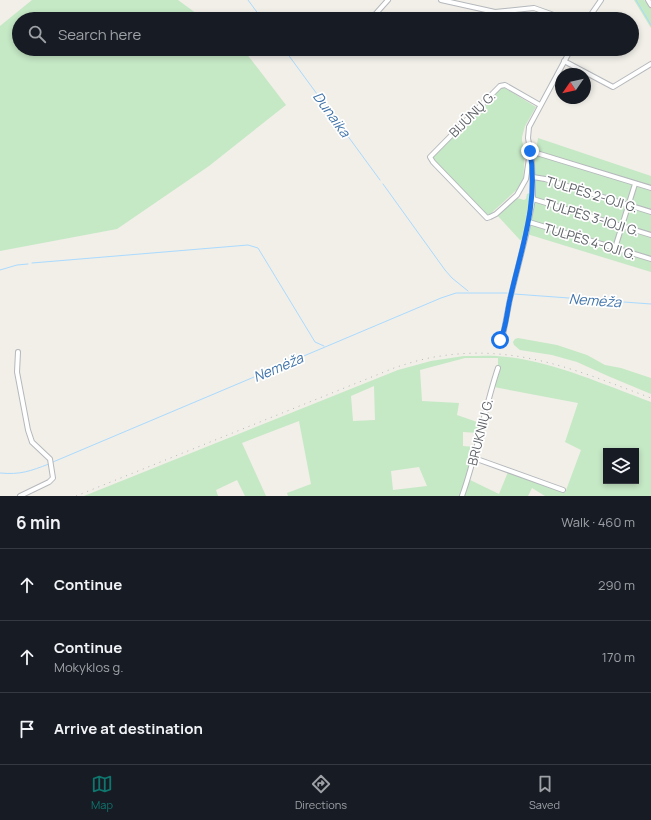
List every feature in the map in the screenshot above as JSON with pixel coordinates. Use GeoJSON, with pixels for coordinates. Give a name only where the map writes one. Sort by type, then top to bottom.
{"type":"FeatureCollection","features":[{"type":"Feature","properties":{"kind":"street"},"geometry":{"type":"LineString","coordinates":[[378,12],[388,0]]}},
{"type":"Feature","properties":{"kind":"street"},"geometry":{"type":"LineString","coordinates":[[441,0],[499,12],[534,8],[545,12]]}},
{"type":"Feature","properties":{"kind":"street"},"geometry":{"type":"LineString","coordinates":[[593,12],[601,0]]}},
{"type":"Feature","properties":{"kind":"street"},"geometry":{"type":"LineString","coordinates":[[648,0],[651,5]]}},
{"type":"Feature","properties":{"kind":"street"},"geometry":{"type":"LineString","coordinates":[[500,340],[503,335],[529,222],[532,199],[532,176],[528,138],[529,127],[567,56]]}},
{"type":"Feature","properties":{"kind":"street"},"geometry":{"type":"LineString","coordinates":[[564,61],[613,87],[651,64]]}},
{"type":"Feature","properties":{"kind":"street","name":"BIJŪNŲ G."},"geometry":{"type":"LineString","coordinates":[[524,184],[514,198],[496,214],[486,218],[430,157],[500,86],[505,86],[540,105]]}},
{"type":"Feature","properties":{"kind":"street"},"geometry":{"type":"LineString","coordinates":[[530,151],[524,184],[532,186]]}},
{"type":"Feature","properties":{"kind":"street"},"geometry":{"type":"LineString","coordinates":[[530,151],[651,188]]}},
{"type":"Feature","properties":{"kind":"street","name":"TULPĖS 2-OJI G."},"geometry":{"type":"LineString","coordinates":[[532,176],[651,212]]}},
{"type":"Feature","properties":{"kind":"street"},"geometry":{"type":"LineString","coordinates":[[615,248],[635,184]]}},
{"type":"Feature","properties":{"kind":"street","name":"TULPĖS 3-IOJI G."},"geometry":{"type":"LineString","coordinates":[[532,199],[651,236]]}},
{"type":"Feature","properties":{"kind":"street","name":"TULPĖS 4-OJI G."},"geometry":{"type":"LineString","coordinates":[[529,222],[651,260]]}},
{"type":"Feature","properties":{"kind":"street"},"geometry":{"type":"LineString","coordinates":[[18,352],[17,372],[28,430],[32,442],[50,459],[54,478],[20,496]]}},
{"type":"Feature","properties":{"kind":"street","name":"BRUKNIŲ G."},"geometry":{"type":"LineString","coordinates":[[462,496],[474,458],[498,368]]}},
{"type":"Feature","properties":{"kind":"street"},"geometry":{"type":"LineString","coordinates":[[474,458],[563,490]]}},
{"type":"Feature","properties":{"kind":"green space"},"geometry":{"type":"Polygon","coordinates":[[[32,0],[178,0],[194,12],[17,12],[32,0]]]}},
{"type":"Feature","properties":{"kind":"green space"},"geometry":{"type":"Polygon","coordinates":[[[634,0],[644,0],[651,7],[651,28],[634,0]]]}},
{"type":"Feature","properties":{"kind":"green space"},"geometry":{"type":"Polygon","coordinates":[[[12,16],[12,56],[248,56],[286,105],[209,166],[117,229],[0,251],[0,26],[12,16]]]}},
{"type":"Feature","properties":{"kind":"green space"},"geometry":{"type":"Polygon","coordinates":[[[503,87],[536,107],[525,126],[522,137],[525,150],[523,184],[487,217],[432,160],[432,156],[499,88],[503,87]]]}},
{"type":"Feature","properties":{"kind":"green space"},"geometry":{"type":"Polygon","coordinates":[[[538,138],[651,176],[651,272],[527,234],[535,198],[534,164],[538,138]]]}},
{"type":"Feature","properties":{"kind":"green space"},"geometry":{"type":"Polygon","coordinates":[[[529,193],[530,195],[523,239],[520,240],[497,215],[517,198],[524,200],[526,199],[527,194],[529,193]]]}},
{"type":"Feature","properties":{"kind":"green space"},"geometry":{"type":"Polygon","coordinates":[[[518,338],[557,345],[587,355],[605,365],[621,368],[651,378],[651,394],[577,362],[552,355],[520,350],[514,345],[513,342],[518,338]]]}},
{"type":"Feature","properties":{"kind":"green space"},"geometry":{"type":"Polygon","coordinates":[[[464,356],[502,356],[562,369],[651,402],[651,496],[545,496],[532,488],[528,496],[288,496],[287,493],[311,484],[299,421],[242,443],[266,496],[245,496],[237,480],[216,490],[218,496],[84,496],[398,370],[431,361],[464,356]],[[465,358],[420,370],[422,401],[459,403],[457,415],[480,423],[479,433],[463,432],[463,446],[475,447],[466,478],[499,494],[508,472],[565,493],[581,450],[565,442],[578,403],[494,387],[498,371],[498,358],[465,358]],[[374,386],[351,396],[353,421],[375,420],[374,386]],[[419,467],[391,471],[393,490],[427,486],[419,467]]]}},
{"type":"Feature","properties":{"kind":"waterway","name":"Dunaika"},"geometry":{"type":"LineString","coordinates":[[248,0],[257,12]]}},
{"type":"Feature","properties":{"kind":"waterway"},"geometry":{"type":"LineString","coordinates":[[636,0],[651,25]]}},
{"type":"Feature","properties":{"kind":"waterway","name":"Dunaika"},"geometry":{"type":"LineString","coordinates":[[289,56],[380,180]]}},
{"type":"Feature","properties":{"kind":"waterway","name":"Dunaika"},"geometry":{"type":"LineString","coordinates":[[383,184],[445,270],[468,291]]}},
{"type":"Feature","properties":{"kind":"waterway"},"geometry":{"type":"LineString","coordinates":[[32,263],[248,245],[258,248],[315,342],[324,346]]}},
{"type":"Feature","properties":{"kind":"waterway"},"geometry":{"type":"LineString","coordinates":[[0,270],[17,265],[28,264]]}},
{"type":"Feature","properties":{"kind":"waterway","name":"Nemėža"},"geometry":{"type":"LineString","coordinates":[[53,462],[441,298],[456,293],[507,293]]}},
{"type":"Feature","properties":{"kind":"waterway","name":"Nemėža"},"geometry":{"type":"LineString","coordinates":[[514,294],[651,304]]}},
{"type":"Feature","properties":{"kind":"waterway","name":"Nemėža"},"geometry":{"type":"LineString","coordinates":[[0,473],[25,472],[49,464]]}},
{"type":"Feature","properties":{"kind":"railway"},"geometry":{"type":"LineString","coordinates":[[76,496],[394,368],[435,357],[469,353],[523,357],[574,370],[651,398]]}},
{"type":"Feature","properties":{"kind":"route"},"geometry":{"type":"LineString","coordinates":[[500,340],[503,335],[510,299],[529,222],[532,199],[532,162],[530,151]]}}]}
